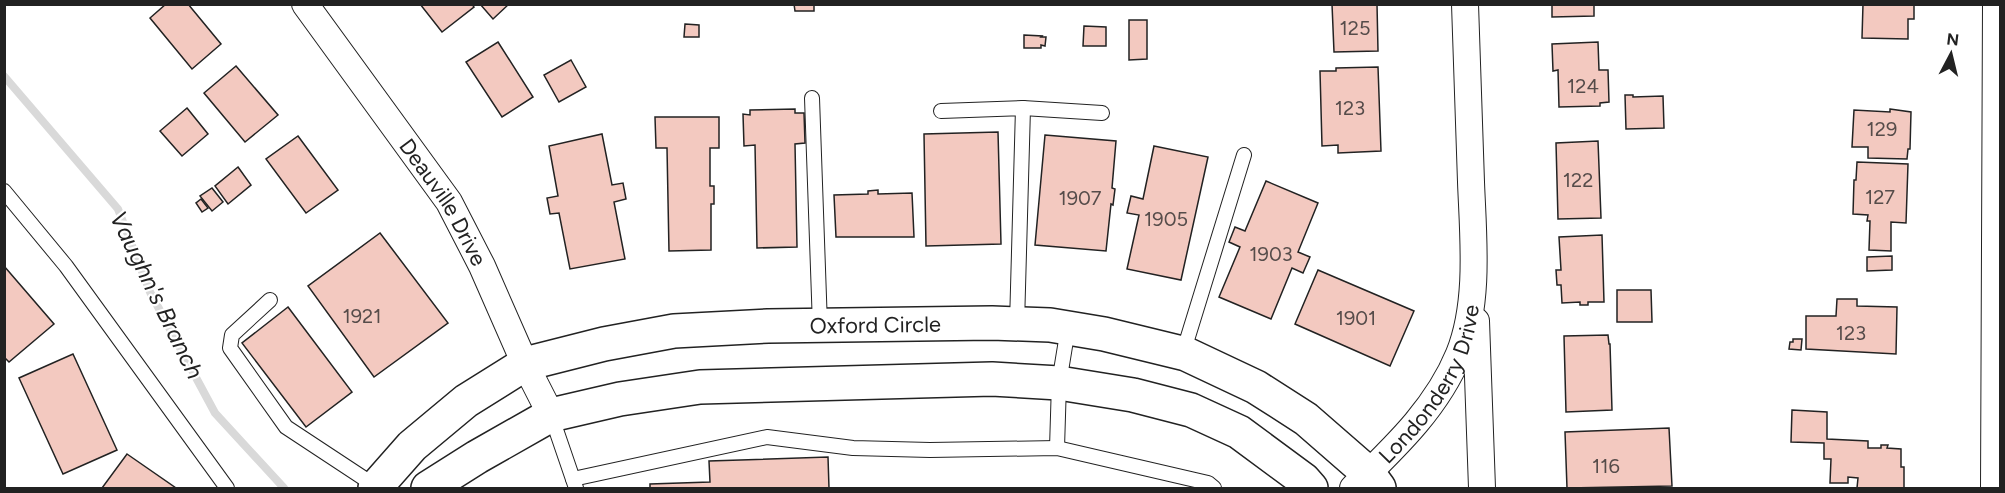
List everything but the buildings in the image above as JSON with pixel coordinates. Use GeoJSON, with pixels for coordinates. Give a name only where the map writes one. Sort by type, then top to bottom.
{"type":"FeatureCollection","features":[{"type":"Feature","properties":{"kind":"street","name":"Deauville Drive"},"geometry":{"type":"LineString","coordinates":[[305,4],[449,202],[482,266],[525,364],[551,415]]}},
{"type":"Feature","properties":{"kind":"street","name":"Londonderry Drive"},"geometry":{"type":"LineString","coordinates":[[1465,4],[1482,489]]}},
{"type":"Feature","properties":{"kind":"street"},"geometry":{"type":"LineString","coordinates":[[1994,489],[1996,4]]}},
{"type":"Feature","properties":{"kind":"street","name":"Londonderry Drive"},"geometry":{"type":"LineString","coordinates":[[1367,483],[1413,429],[1441,389],[1459,353],[1469,318],[1474,262]]}},
{"type":"Feature","properties":{"kind":"street","name":"Oxford Circle"},"geometry":{"type":"LineString","coordinates":[[376,488],[412,446],[466,401],[525,364],[604,344],[674,331],[768,326],[1017,324],[1068,328],[1183,353],[1256,387],[1306,419],[1367,483]]}},
{"type":"Feature","properties":{"kind":"street"},"geometry":{"type":"LineString","coordinates":[[428,489],[477,457],[551,415],[620,399],[700,387],[992,379],[1059,383],[1133,395],[1191,410],[1239,432],[1304,480],[1311,489]]}},
{"type":"Feature","properties":{"kind":"lane"},"geometry":{"type":"LineString","coordinates":[[812,98],[820,326]]}},
{"type":"Feature","properties":{"kind":"lane"},"geometry":{"type":"LineString","coordinates":[[1017,324],[1023,108]]}},
{"type":"Feature","properties":{"kind":"lane"},"geometry":{"type":"LineString","coordinates":[[941,111],[1023,108],[1102,113]]}},
{"type":"Feature","properties":{"kind":"lane"},"geometry":{"type":"LineString","coordinates":[[1183,353],[1244,155]]}},
{"type":"Feature","properties":{"kind":"lane"},"geometry":{"type":"LineString","coordinates":[[4,191],[66,266],[227,489]]}},
{"type":"Feature","properties":{"kind":"lane"},"geometry":{"type":"LineString","coordinates":[[270,300],[232,335],[230,348],[286,427],[376,488]]}},
{"type":"Feature","properties":{"kind":"lane"},"geometry":{"type":"LineString","coordinates":[[1058,448],[1059,383],[1068,328]]}},
{"type":"Feature","properties":{"kind":"lane"},"geometry":{"type":"LineString","coordinates":[[551,415],[575,484],[767,437],[853,448],[930,450],[1058,448],[1208,483],[1214,489]]}},
{"type":"Feature","properties":{"kind":"waterway","name":"Vaughn's Branch"},"geometry":{"type":"LineString","coordinates":[[4,76],[118,209],[150,292],[215,413],[284,488]]}}]}
